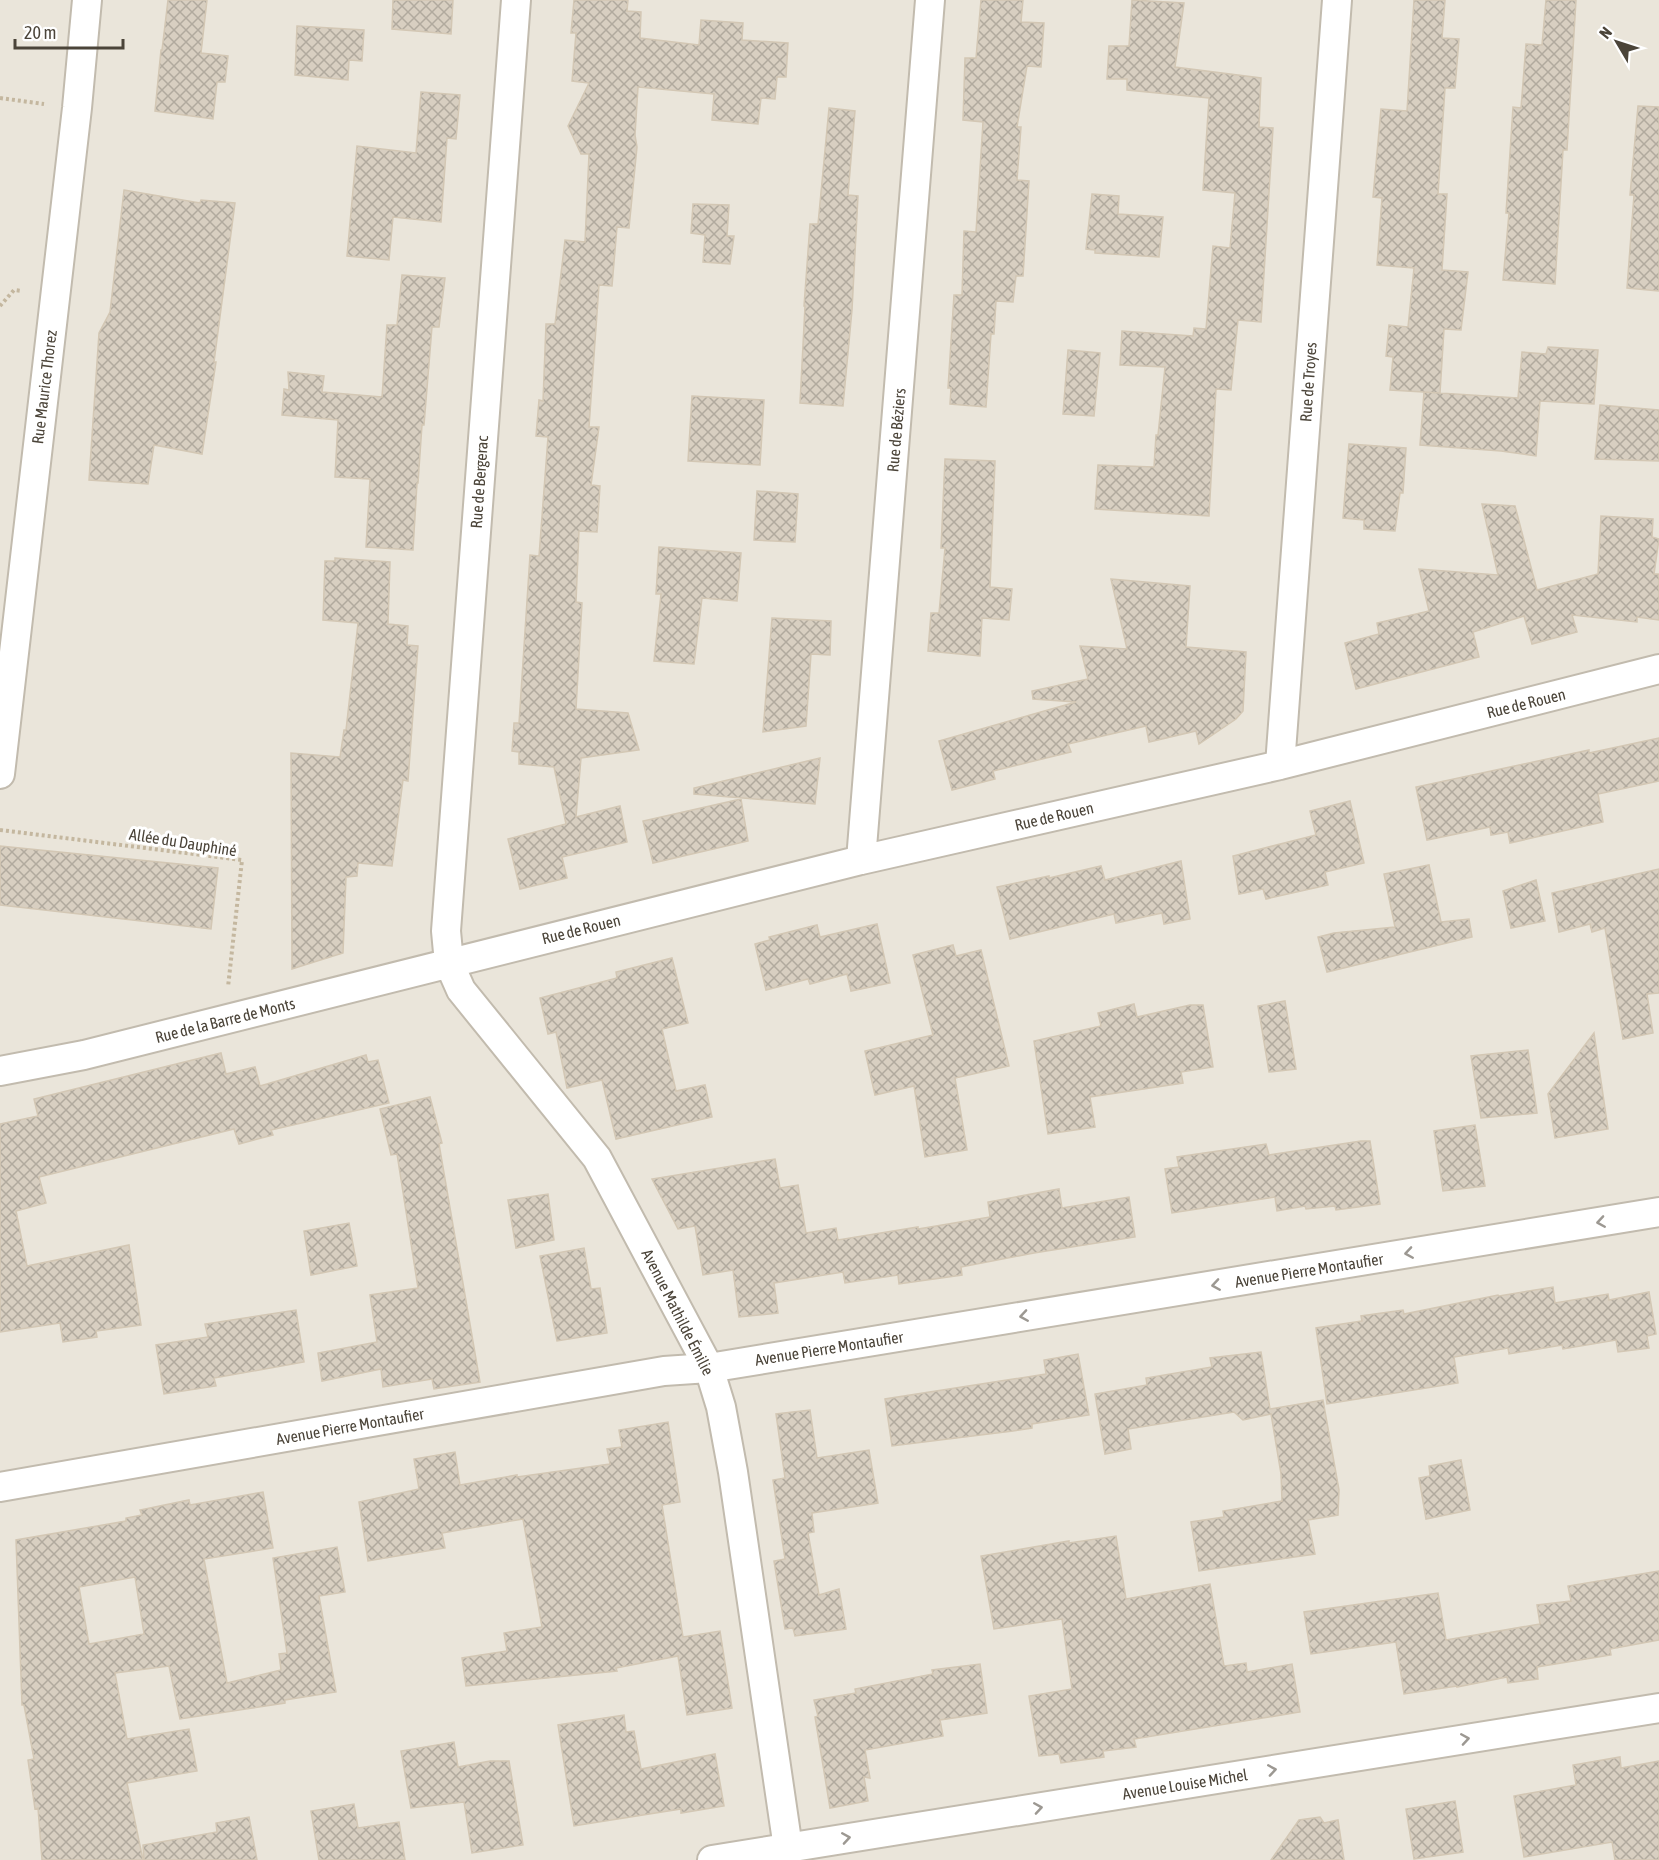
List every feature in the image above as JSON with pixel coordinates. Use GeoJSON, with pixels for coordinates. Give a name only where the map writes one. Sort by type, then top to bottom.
{"type":"FeatureCollection","features":[{"type":"Feature","properties":{"kind":"street","name":"Rue Maurice Thorez"},"geometry":{"type":"LineString","coordinates":[[0,774],[77,108],[87,0]]}},
{"type":"Feature","properties":{"kind":"street","name":"Rue de Bergerac"},"geometry":{"type":"LineString","coordinates":[[449,963],[446,931],[516,0]]}},
{"type":"Feature","properties":{"kind":"street","name":"Rue de Béziers"},"geometry":{"type":"LineString","coordinates":[[861,860],[930,0]]}},
{"type":"Feature","properties":{"kind":"street","name":"Rue de Troyes"},"geometry":{"type":"LineString","coordinates":[[1280,765],[1336,0]]}},
{"type":"Feature","properties":{"kind":"street","name":"Rue de Rouen"},"geometry":{"type":"LineString","coordinates":[[449,963],[861,860],[1280,765],[1659,669]]}},
{"type":"Feature","properties":{"kind":"street","name":"Rue de la Barre de Monts"},"geometry":{"type":"LineString","coordinates":[[0,1071],[84,1055],[449,963]]}},
{"type":"Feature","properties":{"kind":"street","name":"Avenue Mathilde Émilie"},"geometry":{"type":"LineString","coordinates":[[449,963],[461,990],[597,1158],[709,1368],[721,1407],[733,1472],[785,1854]]}},
{"type":"Feature","properties":{"kind":"street","name":"Avenue Pierre Montaufier"},"geometry":{"type":"LineString","coordinates":[[0,1487],[652,1373],[709,1368],[1659,1212]]}},
{"type":"Feature","properties":{"kind":"street","name":"Avenue Louise Michel"},"geometry":{"type":"LineString","coordinates":[[712,1860],[785,1854],[1659,1708]]}},
{"type":"Feature","properties":{"kind":"path"},"geometry":{"type":"LineString","coordinates":[[0,98],[77,108]]}},
{"type":"Feature","properties":{"kind":"path","name":"Allée du Dauphiné"},"geometry":{"type":"LineString","coordinates":[[0,830],[242,860],[225,1020]]}},
{"type":"Feature","properties":{"kind":"shaded area"},"geometry":{"type":"Polygon","coordinates":[[[0,0],[1659,0],[1659,1860],[0,1860],[0,0]]]}},
{"type":"Feature","properties":{"kind":"building"},"geometry":{"type":"Polygon","coordinates":[[[168,0],[207,0],[201,53],[228,56],[225,82],[217,82],[213,119],[155,111],[168,0]]]}},
{"type":"Feature","properties":{"kind":"building"},"geometry":{"type":"Polygon","coordinates":[[[393,0],[453,0],[451,34],[392,29],[393,0]]]}},
{"type":"Feature","properties":{"kind":"building"},"geometry":{"type":"Polygon","coordinates":[[[574,0],[628,0],[627,11],[641,12],[640,38],[699,45],[701,20],[743,23],[742,40],[788,43],[786,77],[777,77],[775,99],[761,98],[758,124],[712,120],[714,94],[638,87],[635,135],[637,147],[629,228],[617,227],[612,286],[599,285],[589,427],[599,427],[591,485],[600,486],[597,532],[579,531],[576,602],[582,603],[576,709],[628,713],[639,750],[581,758],[576,817],[620,806],[627,842],[562,857],[567,878],[520,889],[508,839],[566,824],[554,767],[519,764],[519,752],[512,751],[514,723],[519,723],[530,555],[539,556],[548,437],[536,436],[539,400],[543,401],[546,324],[555,324],[565,240],[585,242],[589,154],[581,154],[568,126],[589,83],[572,81],[576,33],[571,33],[574,0]]]}},
{"type":"Feature","properties":{"kind":"building"},"geometry":{"type":"Polygon","coordinates":[[[981,0],[1023,0],[1021,22],[1044,23],[1041,67],[1027,66],[1017,127],[1021,127],[1017,180],[1029,181],[1023,276],[1016,276],[1013,302],[996,301],[994,334],[991,334],[986,407],[950,404],[951,388],[948,388],[954,295],[962,295],[964,231],[976,232],[983,122],[963,120],[965,58],[976,58],[981,0]]]}},
{"type":"Feature","properties":{"kind":"building"},"geometry":{"type":"Polygon","coordinates":[[[1132,0],[1184,3],[1175,67],[1261,78],[1259,127],[1273,128],[1261,322],[1238,320],[1231,390],[1216,389],[1209,516],[1095,509],[1098,465],[1154,467],[1165,367],[1120,365],[1122,331],[1193,336],[1194,328],[1206,329],[1213,246],[1230,248],[1235,193],[1203,190],[1209,98],[1127,90],[1127,79],[1107,79],[1109,46],[1129,46],[1132,0]]]}},
{"type":"Feature","properties":{"kind":"building"},"geometry":{"type":"Polygon","coordinates":[[[1414,0],[1445,0],[1442,38],[1459,39],[1455,88],[1445,88],[1438,194],[1447,194],[1442,270],[1468,272],[1461,330],[1444,329],[1440,393],[1390,390],[1393,357],[1386,356],[1389,325],[1408,327],[1414,268],[1377,265],[1382,198],[1373,197],[1381,109],[1407,111],[1414,0]]]}},
{"type":"Feature","properties":{"kind":"building"},"geometry":{"type":"Polygon","coordinates":[[[1546,0],[1576,0],[1567,150],[1563,150],[1555,284],[1503,280],[1509,213],[1506,213],[1513,107],[1521,108],[1526,44],[1542,45],[1546,0]]]}},
{"type":"Feature","properties":{"kind":"building"},"geometry":{"type":"Polygon","coordinates":[[[297,26],[364,30],[362,61],[349,60],[348,80],[295,75],[297,26]]]}},
{"type":"Feature","properties":{"kind":"building"},"geometry":{"type":"Polygon","coordinates":[[[421,92],[460,95],[456,139],[447,138],[441,222],[393,217],[389,260],[347,256],[357,146],[416,153],[421,92]]]}},
{"type":"Feature","properties":{"kind":"building"},"geometry":{"type":"Polygon","coordinates":[[[1638,106],[1659,107],[1659,291],[1627,288],[1634,195],[1630,195],[1638,106]]]}},
{"type":"Feature","properties":{"kind":"building"},"geometry":{"type":"Polygon","coordinates":[[[829,108],[855,111],[848,195],[858,196],[852,310],[843,406],[800,403],[810,224],[818,224],[829,108]]]}},
{"type":"Feature","properties":{"kind":"building"},"geometry":{"type":"Polygon","coordinates":[[[124,190],[200,203],[201,200],[235,203],[214,362],[216,362],[202,454],[154,445],[148,484],[89,480],[99,333],[110,312],[124,190]]]}},
{"type":"Feature","properties":{"kind":"building"},"geometry":{"type":"Polygon","coordinates":[[[1092,194],[1119,196],[1118,214],[1163,217],[1159,257],[1095,253],[1095,250],[1086,249],[1092,194]]]}},
{"type":"Feature","properties":{"kind":"building"},"geometry":{"type":"Polygon","coordinates":[[[693,204],[729,205],[727,236],[734,236],[730,264],[703,262],[705,235],[691,233],[693,204]]]}},
{"type":"Feature","properties":{"kind":"building"},"geometry":{"type":"Polygon","coordinates":[[[402,275],[445,278],[439,327],[432,327],[413,550],[366,547],[370,479],[335,477],[338,420],[282,415],[284,389],[289,390],[288,372],[324,376],[322,392],[382,397],[387,325],[397,325],[402,275]]]}},
{"type":"Feature","properties":{"kind":"building"},"geometry":{"type":"Polygon","coordinates":[[[1548,347],[1598,350],[1594,404],[1540,401],[1536,456],[1420,445],[1424,392],[1518,398],[1522,352],[1546,354],[1548,347]]]}},
{"type":"Feature","properties":{"kind":"building"},"geometry":{"type":"Polygon","coordinates":[[[1068,350],[1100,353],[1094,416],[1063,414],[1068,350]]]}},
{"type":"Feature","properties":{"kind":"building"},"geometry":{"type":"Polygon","coordinates":[[[692,396],[764,400],[760,465],[688,461],[692,396]]]}},
{"type":"Feature","properties":{"kind":"building"},"geometry":{"type":"Polygon","coordinates":[[[1600,405],[1659,410],[1659,461],[1595,459],[1600,405]]]}},
{"type":"Feature","properties":{"kind":"building"},"geometry":{"type":"Polygon","coordinates":[[[1349,444],[1406,448],[1403,493],[1400,493],[1395,531],[1364,529],[1364,520],[1343,518],[1349,444]]]}},
{"type":"Feature","properties":{"kind":"building"},"geometry":{"type":"Polygon","coordinates":[[[945,459],[995,461],[990,587],[1012,589],[1009,620],[982,618],[980,656],[928,651],[931,613],[939,613],[945,548],[941,548],[945,459]]]}},
{"type":"Feature","properties":{"kind":"building"},"geometry":{"type":"Polygon","coordinates":[[[757,491],[798,494],[795,542],[754,540],[757,491]]]}},
{"type":"Feature","properties":{"kind":"building"},"geometry":{"type":"Polygon","coordinates":[[[1482,504],[1515,506],[1537,590],[1598,574],[1601,516],[1653,519],[1652,537],[1659,539],[1654,574],[1659,574],[1659,620],[1637,617],[1637,622],[1572,615],[1577,632],[1532,644],[1524,616],[1473,632],[1479,657],[1356,689],[1345,643],[1379,634],[1377,623],[1429,611],[1419,569],[1498,575],[1482,504]]]}},
{"type":"Feature","properties":{"kind":"building"},"geometry":{"type":"Polygon","coordinates":[[[659,547],[741,553],[737,601],[702,598],[694,664],[654,661],[661,594],[656,594],[659,547]]]}},
{"type":"Feature","properties":{"kind":"building"},"geometry":{"type":"Polygon","coordinates":[[[335,558],[390,562],[388,624],[408,626],[407,645],[418,646],[408,781],[403,780],[392,866],[358,863],[357,876],[346,877],[343,953],[292,969],[291,753],[340,757],[344,730],[346,730],[358,623],[323,620],[325,561],[335,561],[335,558]]]}},
{"type":"Feature","properties":{"kind":"building"},"geometry":{"type":"Polygon","coordinates":[[[1111,579],[1190,586],[1186,647],[1246,652],[1243,711],[1236,719],[1199,744],[1196,731],[1149,742],[1146,726],[1068,744],[1071,752],[993,771],[995,779],[952,790],[939,741],[1076,702],[1033,699],[1032,691],[1088,679],[1080,646],[1127,649],[1111,579]]]}},
{"type":"Feature","properties":{"kind":"building"},"geometry":{"type":"Polygon","coordinates":[[[772,618],[831,621],[830,655],[811,654],[806,726],[763,732],[772,618]]]}},
{"type":"Feature","properties":{"kind":"building"},"geometry":{"type":"Polygon","coordinates":[[[1659,738],[1659,781],[1598,794],[1603,822],[1510,843],[1508,832],[1491,835],[1490,827],[1427,840],[1416,787],[1589,750],[1589,753],[1659,738]]]}},
{"type":"Feature","properties":{"kind":"building"},"geometry":{"type":"Polygon","coordinates":[[[820,758],[815,804],[694,794],[694,788],[820,758]]]}},
{"type":"Feature","properties":{"kind":"building"},"geometry":{"type":"Polygon","coordinates":[[[741,799],[748,841],[653,863],[643,821],[741,799]]]}},
{"type":"Feature","properties":{"kind":"building"},"geometry":{"type":"Polygon","coordinates":[[[1350,801],[1364,863],[1325,872],[1328,885],[1266,899],[1263,889],[1239,894],[1233,856],[1316,835],[1310,811],[1350,801]]]}},
{"type":"Feature","properties":{"kind":"building"},"geometry":{"type":"Polygon","coordinates":[[[0,846],[218,868],[211,929],[0,905],[0,846]]]}},
{"type":"Feature","properties":{"kind":"building"},"geometry":{"type":"Polygon","coordinates":[[[1181,861],[1190,919],[1164,924],[1162,913],[1116,923],[1114,914],[1010,939],[997,887],[1101,866],[1105,880],[1181,861]]]}},
{"type":"Feature","properties":{"kind":"building"},"geometry":{"type":"Polygon","coordinates":[[[1429,865],[1441,922],[1469,919],[1472,937],[1327,972],[1318,937],[1334,933],[1395,927],[1384,874],[1429,865]]]}},
{"type":"Feature","properties":{"kind":"building"},"geometry":{"type":"Polygon","coordinates":[[[1659,869],[1659,993],[1647,994],[1653,1033],[1623,1039],[1605,928],[1592,932],[1590,924],[1559,932],[1552,893],[1659,869]]]}},
{"type":"Feature","properties":{"kind":"building"},"geometry":{"type":"Polygon","coordinates":[[[1536,880],[1545,921],[1511,928],[1503,891],[1536,880]]]}},
{"type":"Feature","properties":{"kind":"building"},"geometry":{"type":"Polygon","coordinates":[[[877,924],[890,983],[851,991],[847,974],[810,984],[808,979],[766,990],[755,944],[770,940],[769,937],[817,925],[820,937],[877,924]]]}},
{"type":"Feature","properties":{"kind":"building"},"geometry":{"type":"Polygon","coordinates":[[[953,945],[956,956],[981,950],[1009,1066],[955,1078],[967,1150],[925,1157],[914,1086],[875,1095],[865,1051],[933,1035],[913,955],[953,945]]]}},
{"type":"Feature","properties":{"kind":"building"},"geometry":{"type":"Polygon","coordinates":[[[672,958],[688,1023],[662,1029],[676,1091],[705,1085],[712,1117],[616,1139],[602,1080],[567,1088],[556,1032],[548,1034],[540,998],[617,978],[616,972],[672,958]]]}},
{"type":"Feature","properties":{"kind":"building"},"geometry":{"type":"Polygon","coordinates":[[[1285,1001],[1296,1069],[1269,1072],[1258,1006],[1285,1001]]]}},
{"type":"Feature","properties":{"kind":"building"},"geometry":{"type":"Polygon","coordinates":[[[1134,1004],[1137,1017],[1190,1005],[1203,1005],[1213,1067],[1181,1072],[1183,1083],[1090,1097],[1095,1127],[1048,1134],[1034,1041],[1101,1026],[1098,1013],[1134,1004]]]}},
{"type":"Feature","properties":{"kind":"building"},"geometry":{"type":"Polygon","coordinates":[[[1594,1033],[1608,1129],[1555,1138],[1548,1094],[1594,1033]]]}},
{"type":"Feature","properties":{"kind":"building"},"geometry":{"type":"Polygon","coordinates":[[[1528,1050],[1537,1113],[1481,1118],[1471,1056],[1528,1050]]]}},
{"type":"Feature","properties":{"kind":"building"},"geometry":{"type":"Polygon","coordinates":[[[221,1053],[226,1074],[255,1067],[260,1086],[366,1055],[368,1062],[378,1060],[389,1103],[271,1130],[273,1135],[239,1144],[234,1129],[39,1177],[46,1203],[16,1211],[27,1266],[129,1245],[141,1325],[96,1331],[97,1337],[63,1342],[60,1323],[0,1332],[0,1124],[38,1116],[34,1099],[221,1053]]]}},
{"type":"Feature","properties":{"kind":"building"},"geometry":{"type":"Polygon","coordinates":[[[430,1097],[442,1143],[439,1144],[480,1382],[434,1389],[432,1379],[383,1387],[381,1369],[322,1381],[318,1353],[377,1342],[370,1295],[418,1288],[397,1154],[391,1155],[380,1109],[430,1097]]]}},
{"type":"Feature","properties":{"kind":"building"},"geometry":{"type":"Polygon","coordinates":[[[1475,1125],[1485,1186],[1443,1191],[1434,1131],[1475,1125]]]}},
{"type":"Feature","properties":{"kind":"building"},"geometry":{"type":"Polygon","coordinates":[[[1370,1141],[1380,1204],[1336,1210],[1335,1206],[1306,1209],[1305,1206],[1277,1211],[1275,1197],[1172,1213],[1165,1169],[1179,1167],[1177,1157],[1266,1144],[1269,1155],[1370,1141]]]}},
{"type":"Feature","properties":{"kind":"building"},"geometry":{"type":"Polygon","coordinates":[[[775,1159],[780,1188],[798,1185],[806,1233],[836,1228],[838,1240],[990,1217],[988,1202],[1059,1189],[1062,1208],[1129,1197],[1135,1237],[961,1267],[962,1275],[899,1284],[898,1275],[845,1283],[843,1272],[774,1283],[778,1313],[739,1317],[733,1270],[703,1275],[695,1226],[678,1229],[652,1179],[775,1159]]]}},
{"type":"Feature","properties":{"kind":"building"},"geometry":{"type":"Polygon","coordinates":[[[548,1194],[554,1240],[516,1248],[508,1200],[548,1194]]]}},
{"type":"Feature","properties":{"kind":"building"},"geometry":{"type":"Polygon","coordinates":[[[349,1223],[357,1266],[311,1275],[304,1231],[349,1223]]]}},
{"type":"Feature","properties":{"kind":"building"},"geometry":{"type":"Polygon","coordinates":[[[584,1248],[591,1289],[600,1288],[607,1333],[557,1341],[540,1256],[584,1248]]]}},
{"type":"Feature","properties":{"kind":"building"},"geometry":{"type":"Polygon","coordinates":[[[1553,1287],[1555,1303],[1608,1294],[1609,1300],[1649,1292],[1656,1334],[1647,1336],[1649,1348],[1618,1352],[1616,1340],[1563,1349],[1562,1345],[1509,1354],[1508,1348],[1454,1357],[1458,1383],[1327,1404],[1316,1328],[1362,1321],[1361,1316],[1403,1310],[1404,1314],[1498,1295],[1553,1287]]]}},
{"type":"Feature","properties":{"kind":"building"},"geometry":{"type":"Polygon","coordinates":[[[296,1310],[304,1362],[214,1378],[216,1386],[164,1394],[156,1345],[208,1337],[205,1324],[296,1310]]]}},
{"type":"Feature","properties":{"kind":"building"},"geometry":{"type":"Polygon","coordinates":[[[1261,1352],[1270,1409],[1323,1400],[1339,1490],[1338,1515],[1308,1520],[1315,1554],[1199,1571],[1191,1522],[1224,1517],[1223,1511],[1282,1501],[1281,1474],[1271,1414],[1243,1420],[1234,1412],[1128,1429],[1131,1449],[1105,1454],[1095,1394],[1147,1385],[1146,1378],[1212,1367],[1210,1358],[1261,1352]]]}},
{"type":"Feature","properties":{"kind":"building"},"geometry":{"type":"Polygon","coordinates":[[[1078,1354],[1089,1415],[1032,1424],[1032,1428],[1013,1431],[892,1446],[885,1399],[1046,1374],[1044,1360],[1078,1354]]]}},
{"type":"Feature","properties":{"kind":"building"},"geometry":{"type":"Polygon","coordinates":[[[810,1410],[817,1458],[869,1450],[878,1503],[812,1513],[814,1532],[808,1533],[819,1595],[839,1589],[846,1629],[795,1636],[793,1628],[785,1629],[774,1561],[785,1559],[773,1480],[785,1478],[776,1414],[810,1410]]]}},
{"type":"Feature","properties":{"kind":"building"},"geometry":{"type":"Polygon","coordinates":[[[668,1422],[680,1502],[662,1505],[683,1637],[720,1631],[732,1708],[687,1715],[678,1656],[616,1668],[617,1671],[466,1686],[462,1658],[507,1651],[504,1633],[542,1627],[523,1519],[442,1533],[445,1548],[368,1561],[359,1502],[419,1489],[414,1459],[455,1452],[460,1485],[517,1475],[517,1477],[610,1464],[607,1449],[622,1447],[619,1430],[668,1422]]]}},
{"type":"Feature","properties":{"kind":"building"},"geometry":{"type":"Polygon","coordinates":[[[1461,1460],[1470,1510],[1426,1519],[1419,1478],[1430,1476],[1429,1466],[1461,1460]]]}},
{"type":"Feature","properties":{"kind":"building"},"geometry":{"type":"Polygon","coordinates":[[[263,1492],[273,1548],[204,1559],[227,1683],[281,1670],[279,1654],[287,1653],[273,1558],[337,1547],[345,1592],[319,1596],[336,1692],[285,1700],[285,1703],[180,1719],[169,1666],[115,1673],[127,1739],[189,1729],[197,1771],[127,1783],[143,1860],[42,1860],[38,1808],[35,1809],[28,1760],[34,1759],[24,1705],[22,1705],[16,1540],[126,1521],[126,1518],[142,1515],[140,1510],[189,1500],[190,1505],[263,1492]],[[135,1577],[79,1587],[89,1644],[144,1634],[135,1577]]]}},
{"type":"Feature","properties":{"kind":"building"},"geometry":{"type":"Polygon","coordinates":[[[1116,1536],[1126,1599],[1210,1584],[1224,1666],[1246,1663],[1247,1672],[1292,1664],[1300,1712],[1134,1739],[1136,1747],[1103,1751],[1104,1757],[1061,1763],[1059,1754],[1039,1756],[1029,1696],[1072,1689],[1062,1619],[994,1629],[981,1556],[1069,1541],[1069,1543],[1116,1536]]]}},
{"type":"Feature","properties":{"kind":"building"},"geometry":{"type":"Polygon","coordinates":[[[1659,1571],[1659,1640],[1610,1649],[1611,1655],[1537,1667],[1538,1679],[1508,1683],[1507,1677],[1404,1694],[1396,1642],[1311,1654],[1304,1612],[1438,1593],[1446,1640],[1540,1624],[1537,1605],[1571,1601],[1568,1586],[1659,1571]]]}},
{"type":"Feature","properties":{"kind":"building"},"geometry":{"type":"Polygon","coordinates":[[[980,1664],[987,1713],[940,1720],[943,1736],[865,1750],[870,1778],[864,1777],[868,1801],[830,1808],[814,1700],[856,1693],[855,1689],[933,1674],[932,1670],[980,1664]]]}},
{"type":"Feature","properties":{"kind":"building"},"geometry":{"type":"Polygon","coordinates":[[[624,1715],[626,1732],[634,1731],[641,1769],[715,1754],[724,1806],[681,1813],[681,1809],[574,1826],[558,1725],[624,1715]]]}},
{"type":"Feature","properties":{"kind":"building"},"geometry":{"type":"Polygon","coordinates":[[[454,1742],[458,1767],[490,1761],[509,1761],[523,1845],[472,1853],[464,1802],[411,1808],[401,1751],[454,1742]]]}},
{"type":"Feature","properties":{"kind":"building"},"geometry":{"type":"Polygon","coordinates":[[[1620,1757],[1621,1768],[1659,1761],[1659,1860],[1615,1860],[1612,1842],[1524,1857],[1514,1796],[1576,1785],[1573,1765],[1620,1757]]]}},
{"type":"Feature","properties":{"kind":"building"},"geometry":{"type":"Polygon","coordinates":[[[1455,1801],[1463,1852],[1414,1859],[1406,1809],[1455,1801]]]}},
{"type":"Feature","properties":{"kind":"building"},"geometry":{"type":"Polygon","coordinates":[[[354,1804],[358,1828],[399,1822],[405,1860],[319,1860],[311,1811],[354,1804]]]}},
{"type":"Feature","properties":{"kind":"building"},"geometry":{"type":"Polygon","coordinates":[[[249,1817],[257,1860],[144,1860],[143,1845],[217,1832],[216,1823],[249,1817]]]}},
{"type":"Feature","properties":{"kind":"building"},"geometry":{"type":"Polygon","coordinates":[[[1320,1817],[1324,1823],[1338,1820],[1344,1860],[1271,1860],[1299,1820],[1320,1817]]]}}]}
